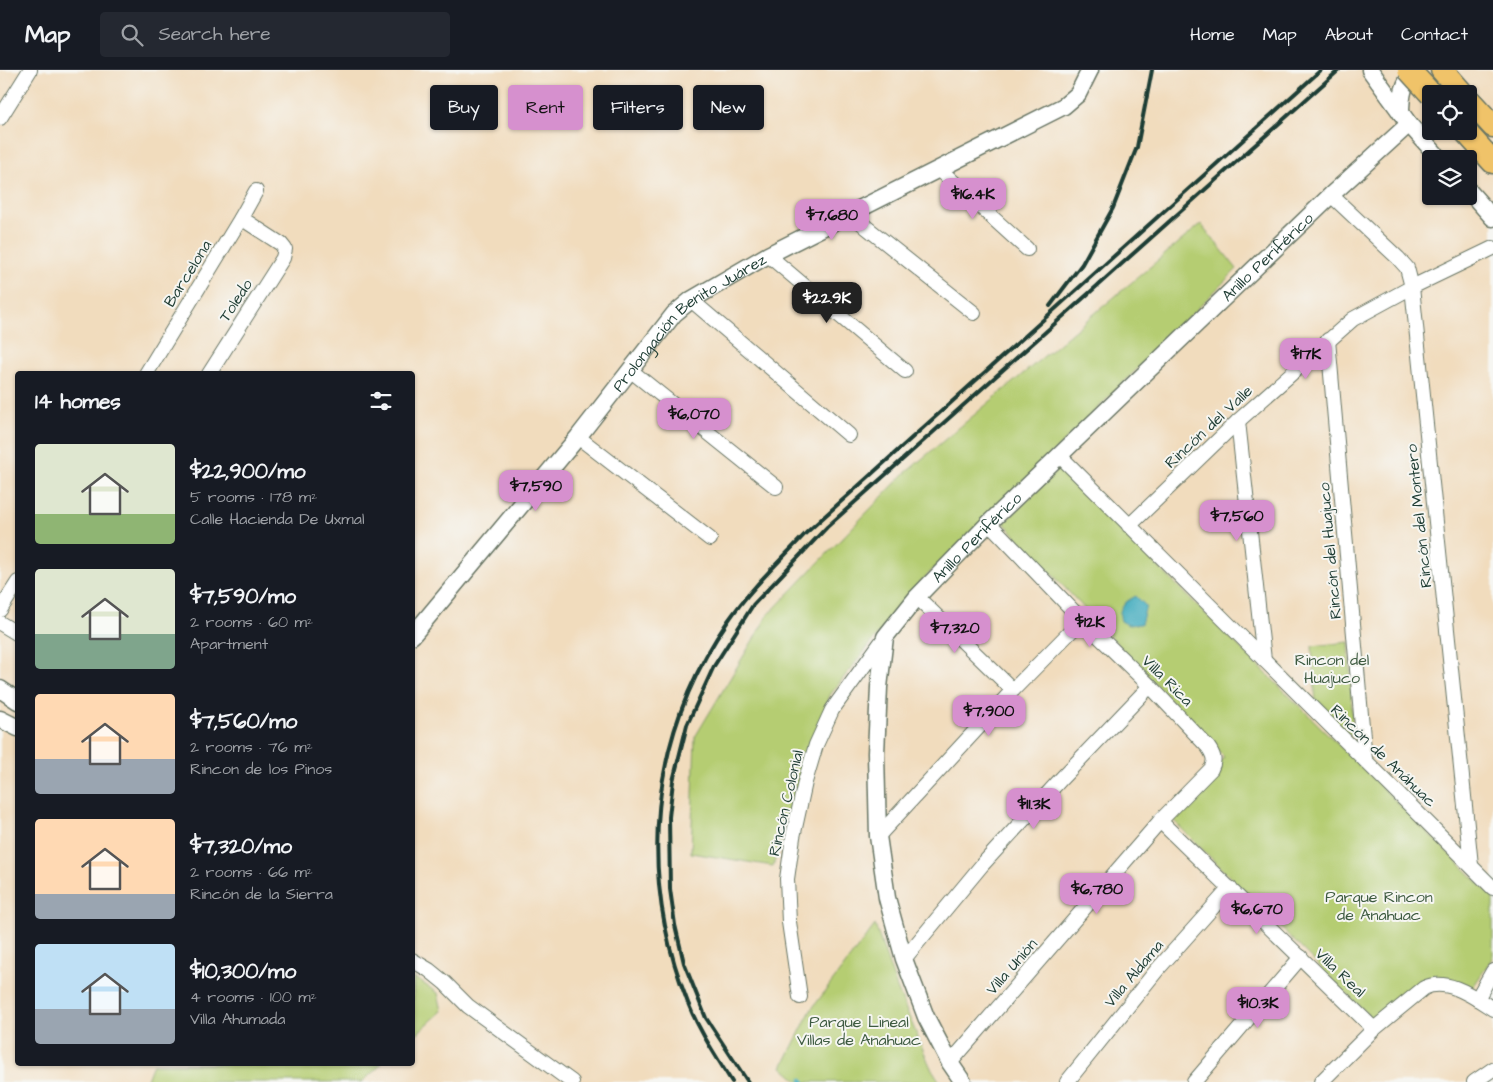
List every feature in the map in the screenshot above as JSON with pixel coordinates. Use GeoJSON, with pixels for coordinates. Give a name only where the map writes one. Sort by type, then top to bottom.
{"type":"FeatureCollection","features":[{"type":"Feature","properties":{"kind":"highway"},"geometry":{"type":"LineString","coordinates":[[1409,70],[1423,85]]}},
{"type":"Feature","properties":{"kind":"highway"},"geometry":{"type":"LineString","coordinates":[[1442,70],[1455,85]]}},
{"type":"Feature","properties":{"kind":"highway"},"geometry":{"type":"LineString","coordinates":[[1477,109],[1493,126]]}},
{"type":"Feature","properties":{"kind":"highway"},"geometry":{"type":"LineString","coordinates":[[1473,140],[1493,162]]}},
{"type":"Feature","properties":{"kind":"street"},"geometry":{"type":"LineString","coordinates":[[0,118],[30,70]]}},
{"type":"Feature","properties":{"kind":"street","name":"Prolongación Benito Juárez"},"geometry":{"type":"LineString","coordinates":[[415,632],[578,437],[674,314],[691,300],[768,256],[1064,106],[1078,94],[1090,70]]}},
{"type":"Feature","properties":{"kind":"street"},"geometry":{"type":"LineString","coordinates":[[1370,70],[1405,119],[1432,150]]}},
{"type":"Feature","properties":{"kind":"street"},"geometry":{"type":"LineString","coordinates":[[1405,119],[1401,100],[1404,86],[1415,70]]}},
{"type":"Feature","properties":{"kind":"street","name":"Anillo Periférico"},"geometry":{"type":"LineString","coordinates":[[885,637],[918,597],[989,523],[1332,195],[1405,119]]}},
{"type":"Feature","properties":{"kind":"street"},"geometry":{"type":"LineString","coordinates":[[939,169],[1028,249]]}},
{"type":"Feature","properties":{"kind":"street","name":"Barcelona"},"geometry":{"type":"LineString","coordinates":[[148,371],[242,218],[256,191]]}},
{"type":"Feature","properties":{"kind":"street","name":"Rincón del Montero"},"geometry":{"type":"LineString","coordinates":[[1332,195],[1407,268],[1412,287],[1471,865]]}},
{"type":"Feature","properties":{"kind":"street"},"geometry":{"type":"LineString","coordinates":[[1477,200],[1493,218]]}},
{"type":"Feature","properties":{"kind":"street"},"geometry":{"type":"LineString","coordinates":[[852,214],[974,312]]}},
{"type":"Feature","properties":{"kind":"street","name":"Toledo"},"geometry":{"type":"LineString","coordinates":[[211,371],[283,258],[285,249],[282,244],[242,218]]}},
{"type":"Feature","properties":{"kind":"street","name":"Rincón del Valle"},"geometry":{"type":"LineString","coordinates":[[1129,526],[1238,421],[1353,319],[1412,287],[1493,248]]}},
{"type":"Feature","properties":{"kind":"street"},"geometry":{"type":"LineString","coordinates":[[768,256],[905,372]]}},
{"type":"Feature","properties":{"kind":"street"},"geometry":{"type":"LineString","coordinates":[[691,300],[848,435]]}},
{"type":"Feature","properties":{"kind":"street","name":"Rincón del Huajuco"},"geometry":{"type":"LineString","coordinates":[[1328,340],[1365,760]]}},
{"type":"Feature","properties":{"kind":"street"},"geometry":{"type":"LineString","coordinates":[[630,370],[776,487]]}},
{"type":"Feature","properties":{"kind":"street"},"geometry":{"type":"LineString","coordinates":[[1238,421],[1264,660]]}},
{"type":"Feature","properties":{"kind":"street"},"geometry":{"type":"LineString","coordinates":[[578,437],[710,539]]}},
{"type":"Feature","properties":{"kind":"street","name":"Rincón de Anáhuac"},"geometry":{"type":"LineString","coordinates":[[1060,456],[1493,888]]}},
{"type":"Feature","properties":{"kind":"street","name":"Villa Rica"},"geometry":{"type":"LineString","coordinates":[[989,523],[1082,620],[1150,686],[1208,747],[1214,757]]}},
{"type":"Feature","properties":{"kind":"street"},"geometry":{"type":"LineString","coordinates":[[0,610],[15,587]]}},
{"type":"Feature","properties":{"kind":"street"},"geometry":{"type":"LineString","coordinates":[[918,597],[1013,690]]}},
{"type":"Feature","properties":{"kind":"street"},"geometry":{"type":"LineString","coordinates":[[878,836],[1013,690],[1082,620]]}},
{"type":"Feature","properties":{"kind":"street"},"geometry":{"type":"LineString","coordinates":[[0,623],[15,632]]}},
{"type":"Feature","properties":{"kind":"street"},"geometry":{"type":"LineString","coordinates":[[885,637],[879,687],[876,753],[878,836],[888,898],[904,959],[926,1016],[950,1063],[963,1082]]}},
{"type":"Feature","properties":{"kind":"street","name":"Rincón Colonial"},"geometry":{"type":"LineString","coordinates":[[800,997],[790,922],[787,879],[793,837],[816,745],[832,710],[885,637]]}},
{"type":"Feature","properties":{"kind":"street"},"geometry":{"type":"LineString","coordinates":[[904,959],[982,865],[1150,686]]}},
{"type":"Feature","properties":{"kind":"street"},"geometry":{"type":"LineString","coordinates":[[0,689],[15,699]]}},
{"type":"Feature","properties":{"kind":"street","name":"Villa Unión"},"geometry":{"type":"LineString","coordinates":[[950,1063],[1160,821],[1211,769],[1214,757]]}},
{"type":"Feature","properties":{"kind":"street","name":"Villa Real"},"geometry":{"type":"LineString","coordinates":[[1160,821],[1374,1029]]}},
{"type":"Feature","properties":{"kind":"street","name":"Villa Aldama"},"geometry":{"type":"LineString","coordinates":[[1067,1082],[1157,970],[1230,888]]}},
{"type":"Feature","properties":{"kind":"street"},"geometry":{"type":"LineString","coordinates":[[1194,1082],[1301,958]]}},
{"type":"Feature","properties":{"kind":"street"},"geometry":{"type":"LineString","coordinates":[[415,962],[445,983],[475,1011],[572,1082]]}},
{"type":"Feature","properties":{"kind":"street"},"geometry":{"type":"LineString","coordinates":[[1477,999],[1493,971]]}},
{"type":"Feature","properties":{"kind":"street"},"geometry":{"type":"LineString","coordinates":[[1321,1082],[1374,1029],[1424,988],[1431,985],[1447,985],[1493,1009]]}},
{"type":"Feature","properties":{"kind":"street"},"geometry":{"type":"LineString","coordinates":[[1474,1082],[1493,1069]]}},
{"type":"Feature","properties":{"kind":"green space"},"geometry":{"type":"Polygon","coordinates":[[[1201,224],[1237,269],[917,585],[830,695],[773,866],[691,853],[695,737],[768,615],[904,474],[1201,224]]]}},
{"type":"Feature","properties":{"kind":"green space","name":"Parque Rincon de Anahuac"},"geometry":{"type":"Polygon","coordinates":[[[1059,469],[1493,897],[1493,955],[1473,987],[1426,979],[1374,1021],[1172,819],[1224,757],[1004,523],[1059,469]]]}},
{"type":"Feature","properties":{"kind":"green space","name":"Rincon del Huajuco"},"geometry":{"type":"Polygon","coordinates":[[[1349,642],[1353,737],[1316,704],[1312,646],[1349,642]]]}},
{"type":"Feature","properties":{"kind":"green space","name":"Parque Lineal Villas de Anahuac"},"geometry":{"type":"Polygon","coordinates":[[[875,925],[897,988],[930,1066],[940,1082],[799,1082],[782,1067],[811,1010],[875,925]]]}},
{"type":"Feature","properties":{"kind":"green space"},"geometry":{"type":"Polygon","coordinates":[[[415,978],[438,993],[442,1011],[415,1035],[415,978]]]}},
{"type":"Feature","properties":{"kind":"green space"},"geometry":{"type":"Polygon","coordinates":[[[152,1066],[380,1066],[362,1082],[146,1082],[152,1066]]]}},
{"type":"Feature","properties":{"kind":"water"},"geometry":{"type":"Polygon","coordinates":[[[1136,596],[1146,606],[1141,624],[1128,625],[1121,621],[1120,612],[1125,603],[1136,596]]]}},
{"type":"Feature","properties":{"kind":"railway"},"geometry":{"type":"LineString","coordinates":[[1050,306],[1082,264],[1113,208],[1137,147],[1152,70]]}},
{"type":"Feature","properties":{"kind":"railway"},"geometry":{"type":"LineString","coordinates":[[732,1082],[697,1024],[672,955],[662,905],[657,856],[659,807],[667,758],[681,711],[702,665],[737,609],[806,533],[1321,70]]}},
{"type":"Feature","properties":{"kind":"railway"},"geometry":{"type":"LineString","coordinates":[[748,1082],[706,1018],[684,963],[675,925],[670,889],[669,817],[673,781],[687,725],[714,666],[753,605],[827,527],[1339,70]]}}]}
